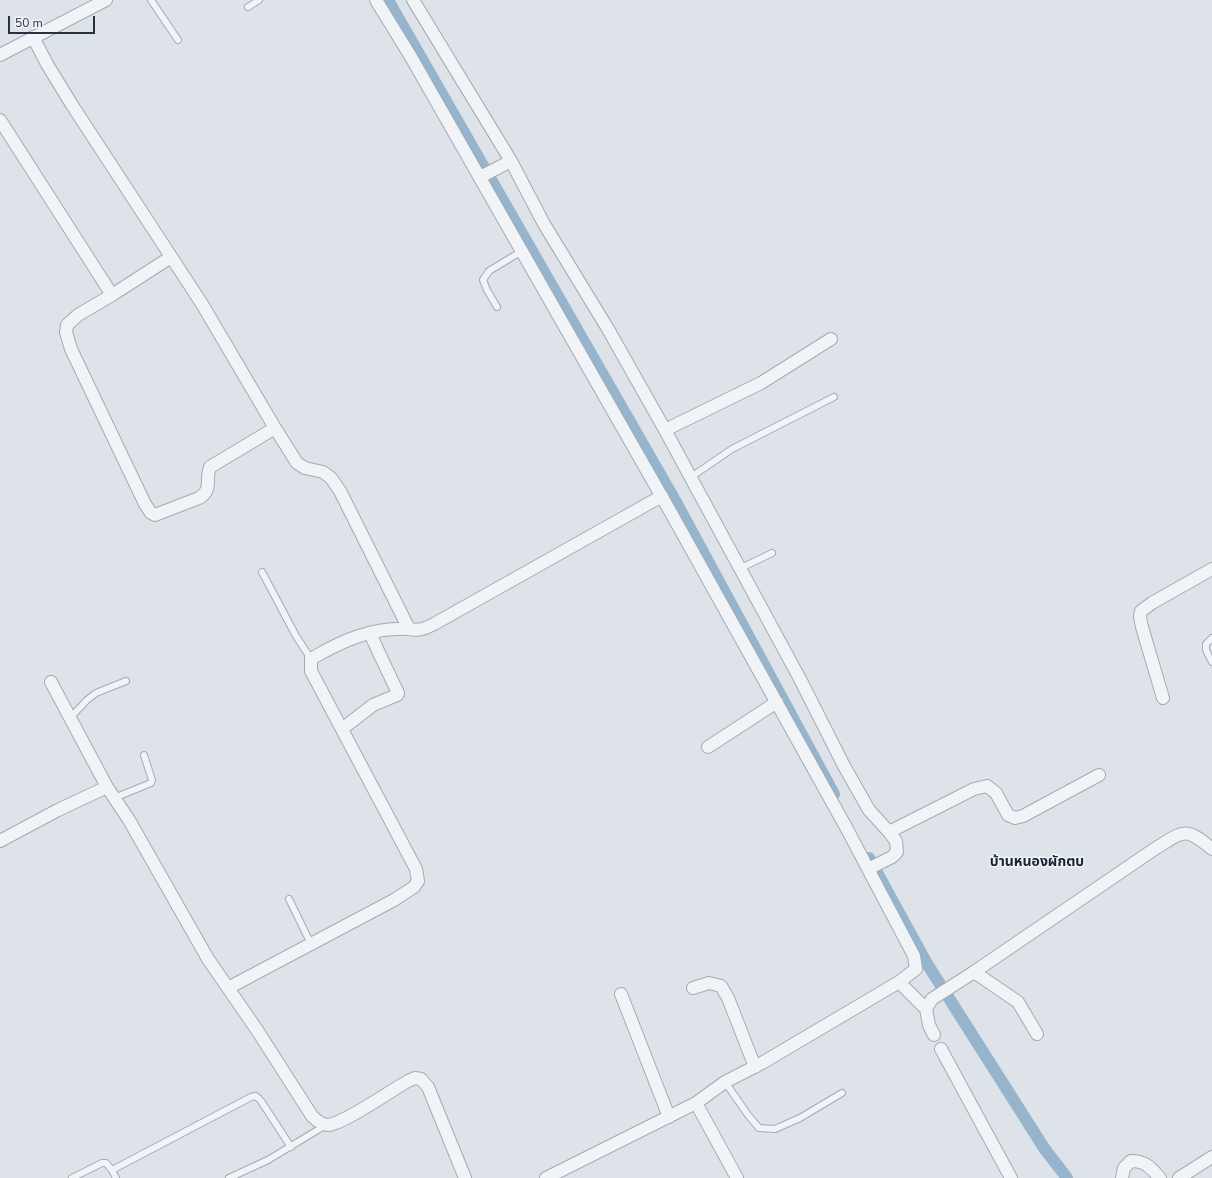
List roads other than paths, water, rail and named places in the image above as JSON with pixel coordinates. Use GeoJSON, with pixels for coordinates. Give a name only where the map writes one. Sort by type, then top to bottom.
{"type":"FeatureCollection","features":[{"type":"Feature","properties":{"kind":"street"},"geometry":{"type":"LineString","coordinates":[[376,0],[482,176],[522,251],[662,496],[777,702],[869,868],[914,956],[916,969],[899,982],[755,1067],[725,1082],[696,1103],[546,1178]]}},
{"type":"Feature","properties":{"kind":"street"},"geometry":{"type":"LineString","coordinates":[[413,0],[510,162],[544,224],[608,329],[665,430],[741,568],[844,766],[869,810],[896,841],[897,852],[892,857],[869,868]]}},
{"type":"Feature","properties":{"kind":"street"},"geometry":{"type":"LineString","coordinates":[[0,55],[100,1]]}},
{"type":"Feature","properties":{"kind":"street"},"geometry":{"type":"LineString","coordinates":[[33,37],[47,64],[69,99],[202,304],[297,463],[305,468],[323,472],[331,478],[340,491],[409,629]]}},
{"type":"Feature","properties":{"kind":"street"},"geometry":{"type":"LineString","coordinates":[[0,120],[112,295]]}},
{"type":"Feature","properties":{"kind":"street"},"geometry":{"type":"LineString","coordinates":[[482,176],[510,162]]}},
{"type":"Feature","properties":{"kind":"street"},"geometry":{"type":"LineString","coordinates":[[171,257],[78,315],[67,325],[66,332],[75,356],[144,504],[151,513],[155,515],[204,495],[208,490],[208,472],[210,467],[275,428]]}},
{"type":"Feature","properties":{"kind":"street"},"geometry":{"type":"LineString","coordinates":[[665,430],[761,383],[831,339]]}},
{"type":"Feature","properties":{"kind":"street"},"geometry":{"type":"LineString","coordinates":[[228,988],[394,900],[414,887],[418,881],[416,869],[311,670],[311,659],[348,639],[397,628],[417,631],[434,624],[662,496]]}},
{"type":"Feature","properties":{"kind":"street"},"geometry":{"type":"LineString","coordinates":[[1164,698],[1142,626],[1141,611],[1152,603],[1212,569]]}},
{"type":"Feature","properties":{"kind":"street"},"geometry":{"type":"LineString","coordinates":[[342,729],[373,705],[397,695],[398,693],[370,633]]}},
{"type":"Feature","properties":{"kind":"street"},"geometry":{"type":"LineString","coordinates":[[51,682],[107,787],[129,820],[208,959],[257,1030],[312,1116],[326,1125],[337,1122],[352,1115],[408,1081],[415,1078],[421,1079],[428,1087],[465,1178]]}},
{"type":"Feature","properties":{"kind":"street"},"geometry":{"type":"LineString","coordinates":[[708,747],[777,702]]}},
{"type":"Feature","properties":{"kind":"street"},"geometry":{"type":"LineString","coordinates":[[889,832],[974,789],[987,786],[996,793],[1008,815],[1015,818],[1023,816],[1100,775]]}},
{"type":"Feature","properties":{"kind":"street"},"geometry":{"type":"LineString","coordinates":[[0,841],[58,810],[107,787]]}},
{"type":"Feature","properties":{"kind":"street"},"geometry":{"type":"LineString","coordinates":[[929,1004],[1179,834],[1189,833],[1198,837],[1212,849]]}},
{"type":"Feature","properties":{"kind":"street"},"geometry":{"type":"LineString","coordinates":[[970,975],[1018,1002],[1037,1034]]}},
{"type":"Feature","properties":{"kind":"street"},"geometry":{"type":"LineString","coordinates":[[899,982],[929,1004]]}},
{"type":"Feature","properties":{"kind":"street"},"geometry":{"type":"LineString","coordinates":[[693,988],[709,983],[721,986],[728,998],[755,1067]]}},
{"type":"Feature","properties":{"kind":"street"},"geometry":{"type":"LineString","coordinates":[[621,994],[669,1117]]}},
{"type":"Feature","properties":{"kind":"street"},"geometry":{"type":"LineString","coordinates":[[929,1004],[929,1025],[934,1035]]}},
{"type":"Feature","properties":{"kind":"street"},"geometry":{"type":"LineString","coordinates":[[941,1049],[1011,1178]]}},
{"type":"Feature","properties":{"kind":"street"},"geometry":{"type":"LineString","coordinates":[[696,1103],[737,1178]]}},
{"type":"Feature","properties":{"kind":"street"},"geometry":{"type":"LineString","coordinates":[[1179,1178],[1212,1157]]}},
{"type":"Feature","properties":{"kind":"street"},"geometry":{"type":"LineString","coordinates":[[1122,1178],[1124,1168],[1131,1161],[1141,1161],[1160,1178]]}},
{"type":"Feature","properties":{"kind":"lane"},"geometry":{"type":"LineString","coordinates":[[151,0],[178,40]]}},
{"type":"Feature","properties":{"kind":"lane"},"geometry":{"type":"LineString","coordinates":[[248,7],[259,0]]}},
{"type":"Feature","properties":{"kind":"lane"},"geometry":{"type":"LineString","coordinates":[[497,307],[483,280],[489,271],[522,251]]}},
{"type":"Feature","properties":{"kind":"lane"},"geometry":{"type":"LineString","coordinates":[[691,477],[732,449],[834,397]]}},
{"type":"Feature","properties":{"kind":"lane"},"geometry":{"type":"LineString","coordinates":[[741,568],[772,553]]}},
{"type":"Feature","properties":{"kind":"lane"},"geometry":{"type":"LineString","coordinates":[[262,572],[296,636],[311,659]]}},
{"type":"Feature","properties":{"kind":"lane"},"geometry":{"type":"LineString","coordinates":[[1212,638],[1206,644],[1206,650],[1212,662]]}},
{"type":"Feature","properties":{"kind":"lane"},"geometry":{"type":"LineString","coordinates":[[70,718],[87,700],[96,694],[126,681]]}},
{"type":"Feature","properties":{"kind":"lane"},"geometry":{"type":"LineString","coordinates":[[114,798],[151,783],[152,780],[144,755]]}},
{"type":"Feature","properties":{"kind":"lane"},"geometry":{"type":"LineString","coordinates":[[289,899],[311,944]]}},
{"type":"Feature","properties":{"kind":"lane"},"geometry":{"type":"LineString","coordinates":[[725,1082],[759,1128],[775,1129],[800,1118],[842,1093]]}},
{"type":"Feature","properties":{"kind":"lane"},"geometry":{"type":"LineString","coordinates":[[112,1170],[251,1097],[256,1096],[261,1101],[291,1147]]}},
{"type":"Feature","properties":{"kind":"lane"},"geometry":{"type":"LineString","coordinates":[[229,1178],[268,1160],[326,1125]]}},
{"type":"Feature","properties":{"kind":"lane"},"geometry":{"type":"LineString","coordinates":[[72,1178],[102,1163],[106,1163],[116,1178]]}},
{"type":"Feature","properties":{"kind":"waterway"},"geometry":{"type":"LineString","coordinates":[[388,0],[676,502],[834,794]]}},
{"type":"Feature","properties":{"kind":"waterway"},"geometry":{"type":"LineString","coordinates":[[869,858],[926,962],[1044,1148],[1067,1178]]}},
{"type":"Feature","properties":{"kind":"district","name":"บ้านหนองผักตบ"},"geometry":{"type":"Point","coordinates":[1037,863]}}]}
